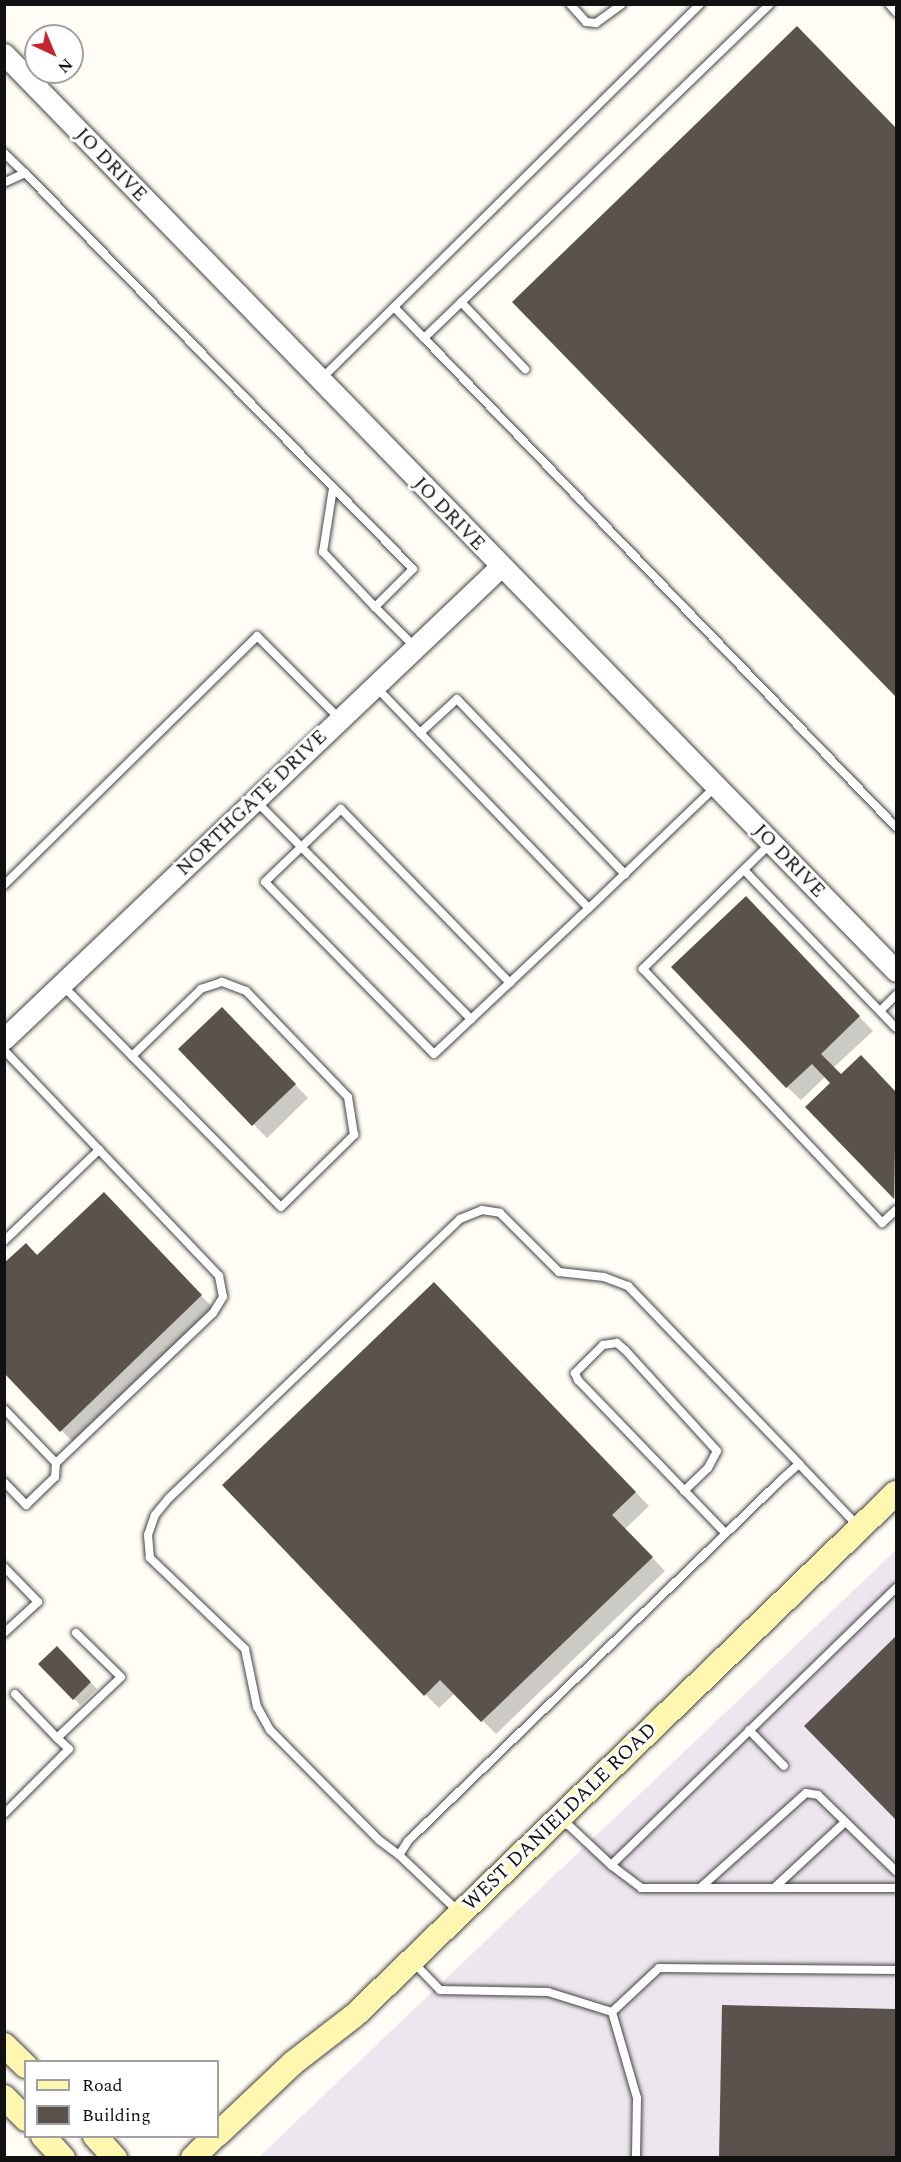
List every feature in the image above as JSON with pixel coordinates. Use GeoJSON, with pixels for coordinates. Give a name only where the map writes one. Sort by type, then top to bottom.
{"type":"FeatureCollection","features":[{"type":"Feature","properties":{"kind":"main road","name":"WEST DANIELDALE ROAD"},"geometry":{"type":"LineString","coordinates":[[219,2132],[461,1914],[897,1493]]}},
{"type":"Feature","properties":{"kind":"main road"},"geometry":{"type":"LineString","coordinates":[[4,2044],[24,2064]]}},
{"type":"Feature","properties":{"kind":"main road"},"geometry":{"type":"LineString","coordinates":[[4,2097],[24,2117]]}},
{"type":"Feature","properties":{"kind":"main road"},"geometry":{"type":"LineString","coordinates":[[45,2138],[63,2157]]}},
{"type":"Feature","properties":{"kind":"main road"},"geometry":{"type":"LineString","coordinates":[[96,2138],[115,2157]]}},
{"type":"Feature","properties":{"kind":"main road","name":"WEST DANIELDALE ROAD"},"geometry":{"type":"LineString","coordinates":[[193,2157],[213,2138]]}},
{"type":"Feature","properties":{"kind":"street","name":"JO DRIVE"},"geometry":{"type":"LineString","coordinates":[[4,54],[501,567],[897,971]]}},
{"type":"Feature","properties":{"kind":"street","name":"NORTHGATE DRIVE"},"geometry":{"type":"LineString","coordinates":[[4,1040],[501,567]]}},
{"type":"Feature","properties":{"kind":"lane"},"geometry":{"type":"LineString","coordinates":[[570,4],[586,22],[596,23],[622,4]]}},
{"type":"Feature","properties":{"kind":"lane"},"geometry":{"type":"LineString","coordinates":[[320,380],[700,4]]}},
{"type":"Feature","properties":{"kind":"lane"},"geometry":{"type":"LineString","coordinates":[[424,338],[770,4]]}},
{"type":"Feature","properties":{"kind":"lane"},"geometry":{"type":"LineString","coordinates":[[889,4],[897,12]]}},
{"type":"Feature","properties":{"kind":"lane"},"geometry":{"type":"LineString","coordinates":[[4,153],[413,569],[375,607]]}},
{"type":"Feature","properties":{"kind":"lane"},"geometry":{"type":"LineString","coordinates":[[4,183],[25,173]]}},
{"type":"Feature","properties":{"kind":"lane"},"geometry":{"type":"LineString","coordinates":[[461,302],[525,369]]}},
{"type":"Feature","properties":{"kind":"lane"},"geometry":{"type":"LineString","coordinates":[[394,308],[897,827]]}},
{"type":"Feature","properties":{"kind":"lane"},"geometry":{"type":"LineString","coordinates":[[333,488],[323,552],[416,648]]}},
{"type":"Feature","properties":{"kind":"lane"},"geometry":{"type":"LineString","coordinates":[[4,885],[256,636],[340,720]]}},
{"type":"Feature","properties":{"kind":"lane"},"geometry":{"type":"LineString","coordinates":[[375,686],[589,908]]}},
{"type":"Feature","properties":{"kind":"lane"},"geometry":{"type":"LineString","coordinates":[[420,733],[457,699],[625,874]]}},
{"type":"Feature","properties":{"kind":"lane"},"geometry":{"type":"LineString","coordinates":[[510,983],[341,809],[265,882],[434,1054],[510,983],[625,874],[716,786]]}},
{"type":"Feature","properties":{"kind":"lane"},"geometry":{"type":"LineString","coordinates":[[255,800],[471,1019]]}},
{"type":"Feature","properties":{"kind":"lane"},"geometry":{"type":"LineString","coordinates":[[772,843],[643,969],[882,1223],[897,1210]]}},
{"type":"Feature","properties":{"kind":"lane"},"geometry":{"type":"LineString","coordinates":[[744,870],[897,1028]]}},
{"type":"Feature","properties":{"kind":"lane"},"geometry":{"type":"LineString","coordinates":[[62,985],[132,1056],[281,1207],[354,1135],[348,1097],[246,991],[222,982],[201,989],[132,1056]]}},
{"type":"Feature","properties":{"kind":"lane"},"geometry":{"type":"LineString","coordinates":[[880,1011],[897,995]]}},
{"type":"Feature","properties":{"kind":"lane"},"geometry":{"type":"LineString","coordinates":[[4,1050],[219,1276],[223,1297],[213,1313],[56,1463],[55,1477],[26,1505],[4,1482]]}},
{"type":"Feature","properties":{"kind":"lane"},"geometry":{"type":"LineString","coordinates":[[4,1241],[99,1150]]}},
{"type":"Feature","properties":{"kind":"lane"},"geometry":{"type":"LineString","coordinates":[[461,1914],[399,1855],[379,1840],[270,1730],[257,1707],[245,1649],[150,1558],[147,1535],[155,1515],[169,1498],[460,1219],[482,1210],[500,1213],[559,1272],[604,1277],[628,1286],[859,1528]]}},
{"type":"Feature","properties":{"kind":"lane"},"geometry":{"type":"LineString","coordinates":[[684,1491],[708,1468],[717,1451],[617,1343],[603,1345],[575,1373],[578,1380],[684,1491],[725,1533]]}},
{"type":"Feature","properties":{"kind":"lane"},"geometry":{"type":"LineString","coordinates":[[4,1409],[56,1463]]}},
{"type":"Feature","properties":{"kind":"lane"},"geometry":{"type":"LineString","coordinates":[[399,1855],[408,1841],[799,1464]]}},
{"type":"Feature","properties":{"kind":"lane"},"geometry":{"type":"LineString","coordinates":[[4,1567],[38,1602],[4,1633]]}},
{"type":"Feature","properties":{"kind":"lane"},"geometry":{"type":"LineString","coordinates":[[611,1865],[897,1588]]}},
{"type":"Feature","properties":{"kind":"lane"},"geometry":{"type":"LineString","coordinates":[[57,1738],[121,1677],[76,1633]]}},
{"type":"Feature","properties":{"kind":"lane"},"geometry":{"type":"LineString","coordinates":[[4,1814],[69,1749],[15,1694]]}},
{"type":"Feature","properties":{"kind":"lane"},"geometry":{"type":"LineString","coordinates":[[749,1730],[784,1767]]}},
{"type":"Feature","properties":{"kind":"lane"},"geometry":{"type":"LineString","coordinates":[[700,1888],[806,1793],[818,1795],[897,1871]]}},
{"type":"Feature","properties":{"kind":"lane"},"geometry":{"type":"LineString","coordinates":[[560,1817],[611,1865],[641,1888],[897,1888]]}},
{"type":"Feature","properties":{"kind":"lane"},"geometry":{"type":"LineString","coordinates":[[774,1888],[845,1822]]}},
{"type":"Feature","properties":{"kind":"lane"},"geometry":{"type":"LineString","coordinates":[[412,1960],[440,1990],[548,1992],[612,2012]]}},
{"type":"Feature","properties":{"kind":"lane"},"geometry":{"type":"LineString","coordinates":[[612,2012],[659,1968],[897,1970]]}},
{"type":"Feature","properties":{"kind":"lane"},"geometry":{"type":"LineString","coordinates":[[612,2012],[637,2098],[636,2157]]}},
{"type":"Feature","properties":{"kind":"shaded area"},"geometry":{"type":"Polygon","coordinates":[[[896,1550],[896,2157],[258,2158],[499,1928],[896,1550]]]}},
{"type":"Feature","properties":{"kind":"building"},"geometry":{"type":"Polygon","coordinates":[[[797,26],[896,128],[896,697],[512,302],[797,26]]]}},
{"type":"Feature","properties":{"kind":"building"},"geometry":{"type":"Polygon","coordinates":[[[746,896],[860,1016],[821,1054],[841,1074],[861,1055],[896,1092],[894,1199],[805,1107],[830,1083],[812,1064],[786,1088],[671,967],[746,896]]]}},
{"type":"Feature","properties":{"kind":"building"},"geometry":{"type":"Polygon","coordinates":[[[222,1007],[296,1084],[252,1126],[178,1049],[222,1007]]]}},
{"type":"Feature","properties":{"kind":"building"},"geometry":{"type":"Polygon","coordinates":[[[104,1192],[202,1295],[60,1432],[4,1373],[4,1263],[26,1243],[37,1255],[104,1192]]]}},
{"type":"Feature","properties":{"kind":"building"},"geometry":{"type":"Polygon","coordinates":[[[434,1282],[636,1492],[612,1515],[653,1557],[481,1722],[440,1680],[424,1696],[222,1485],[434,1282]]]}},
{"type":"Feature","properties":{"kind":"building"},"geometry":{"type":"Polygon","coordinates":[[[896,1636],[896,1820],[804,1726],[896,1636]]]}},
{"type":"Feature","properties":{"kind":"building"},"geometry":{"type":"Polygon","coordinates":[[[57,1646],[91,1682],[73,1700],[38,1664],[57,1646]]]}},
{"type":"Feature","properties":{"kind":"building"},"geometry":{"type":"Polygon","coordinates":[[[722,2005],[896,2009],[896,2158],[719,2158],[722,2005]]]}}]}
